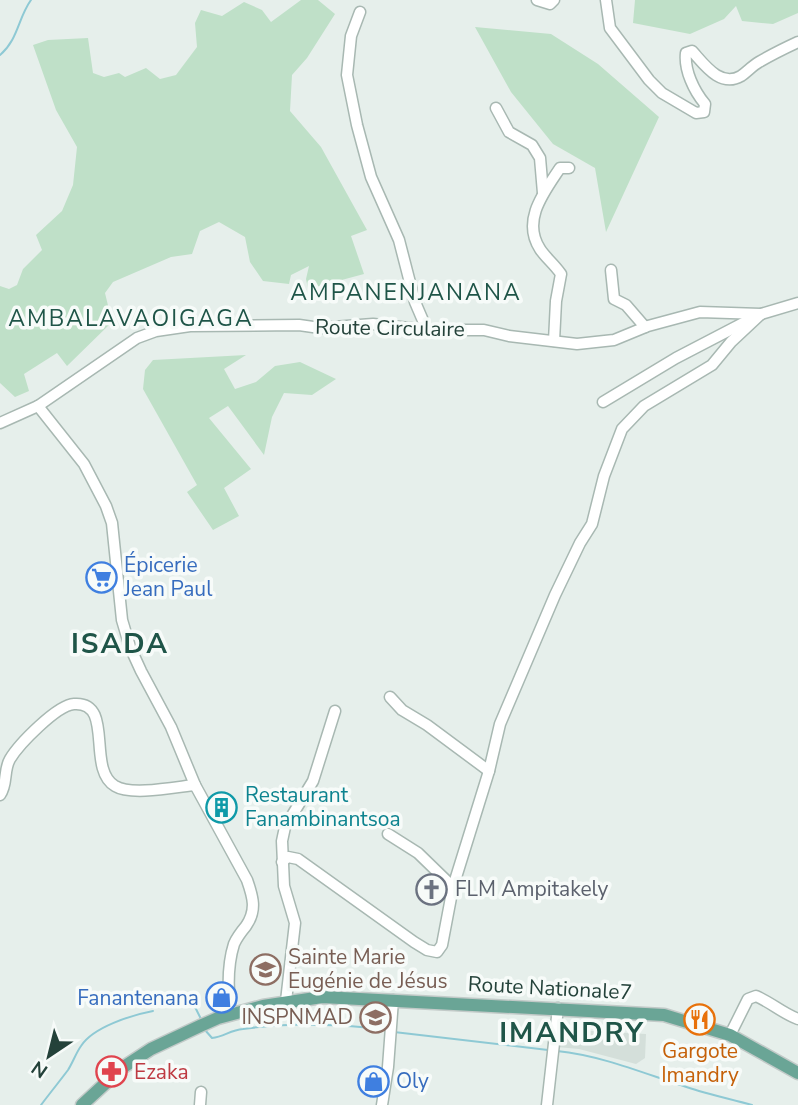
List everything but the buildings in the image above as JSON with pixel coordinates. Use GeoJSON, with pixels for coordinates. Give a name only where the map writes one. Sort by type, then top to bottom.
{"type":"FeatureCollection","features":[{"type":"Feature","properties":{"kind":"main road","name":"Route Nationale7"},"geometry":{"type":"LineString","coordinates":[[82,1105],[122,1068],[151,1049],[200,1026],[286,1001],[322,997],[664,1014],[730,1035],[798,1073]]}},
{"type":"Feature","properties":{"kind":"street"},"geometry":{"type":"LineString","coordinates":[[537,0],[550,4],[554,0]]}},
{"type":"Feature","properties":{"kind":"street"},"geometry":{"type":"LineString","coordinates":[[606,0],[610,28],[649,80],[662,93],[696,113],[704,112],[705,104],[696,93],[685,61],[686,53],[692,51],[711,73],[728,79],[739,77],[757,63],[798,42]]}},
{"type":"Feature","properties":{"kind":"street"},"geometry":{"type":"LineString","coordinates":[[360,12],[351,36],[347,75],[357,125],[371,177],[399,240],[415,302],[427,330]]}},
{"type":"Feature","properties":{"kind":"street"},"geometry":{"type":"LineString","coordinates":[[496,108],[509,132],[532,145],[540,158],[544,193]]}},
{"type":"Feature","properties":{"kind":"street"},"geometry":{"type":"LineString","coordinates":[[554,341],[556,301],[561,274],[539,248],[532,220],[544,193],[560,168],[569,167]]}},
{"type":"Feature","properties":{"kind":"street"},"geometry":{"type":"LineString","coordinates":[[611,270],[614,299],[626,305],[645,327]]}},
{"type":"Feature","properties":{"kind":"street","name":"Route Circulaire"},"geometry":{"type":"LineString","coordinates":[[0,422],[38,406],[137,338],[156,331],[190,326],[299,325],[320,328],[373,324],[427,330],[484,330],[509,336],[577,344],[614,340],[645,327],[700,312],[761,314],[798,303]]}},
{"type":"Feature","properties":{"kind":"street"},"geometry":{"type":"LineString","coordinates":[[603,402],[676,358],[761,314]]}},
{"type":"Feature","properties":{"kind":"street"},"geometry":{"type":"LineString","coordinates":[[282,862],[288,857],[298,859],[414,942],[426,950],[437,952],[442,945],[453,887],[489,771],[500,724],[580,543],[592,524],[604,476],[622,429],[644,406],[712,365],[731,342],[761,314]]}},
{"type":"Feature","properties":{"kind":"street"},"geometry":{"type":"LineString","coordinates":[[38,406],[84,464],[106,506],[112,523],[122,620],[130,647],[172,727],[195,785],[253,896],[254,909],[233,950],[228,993],[231,1015]]}},
{"type":"Feature","properties":{"kind":"street"},"geometry":{"type":"LineString","coordinates":[[390,697],[402,710],[489,771]]}},
{"type":"Feature","properties":{"kind":"street"},"geometry":{"type":"LineString","coordinates":[[0,795],[5,788],[9,760],[40,726],[71,704],[85,705],[99,721],[98,743],[103,769],[108,781],[117,788],[162,789],[195,785]]}},
{"type":"Feature","properties":{"kind":"street"},"geometry":{"type":"LineString","coordinates":[[286,1001],[295,923],[284,886],[282,841],[285,827],[313,781],[335,712]]}},
{"type":"Feature","properties":{"kind":"street"},"geometry":{"type":"LineString","coordinates":[[388,834],[418,853],[453,887]]}},
{"type":"Feature","properties":{"kind":"street"},"geometry":{"type":"LineString","coordinates":[[730,1035],[748,999],[756,996],[768,1001],[782,1014],[798,1019]]}},
{"type":"Feature","properties":{"kind":"street"},"geometry":{"type":"LineString","coordinates":[[382,1105],[393,1000]]}},
{"type":"Feature","properties":{"kind":"street"},"geometry":{"type":"LineString","coordinates":[[551,1104],[558,1008]]}},
{"type":"Feature","properties":{"kind":"street"},"geometry":{"type":"LineString","coordinates":[[200,1105],[201,1092]]}},
{"type":"Feature","properties":{"kind":"shaded area"},"geometry":{"type":"Polygon","coordinates":[[[559,1029],[646,1034],[645,1058],[636,1064],[579,1049],[557,1047],[559,1029]]]}},
{"type":"Feature","properties":{"kind":"green space"},"geometry":{"type":"Polygon","coordinates":[[[301,0],[318,0],[335,14],[307,58],[292,75],[290,111],[321,147],[367,230],[351,236],[364,274],[308,289],[306,279],[309,266],[291,275],[289,284],[263,281],[250,262],[245,237],[219,222],[200,231],[192,254],[171,257],[113,282],[105,293],[112,322],[67,366],[57,353],[24,374],[29,391],[15,397],[0,383],[0,286],[9,289],[17,285],[23,269],[42,250],[36,235],[62,211],[73,185],[77,147],[56,110],[33,45],[48,40],[88,38],[93,73],[104,77],[119,73],[125,77],[146,68],[160,79],[176,75],[197,47],[195,23],[201,10],[222,16],[244,2],[262,10],[271,22],[301,0]]]}},
{"type":"Feature","properties":{"kind":"green space"},"geometry":{"type":"Polygon","coordinates":[[[635,0],[798,0],[798,13],[773,24],[742,21],[736,6],[724,19],[690,34],[633,23],[635,0]]]}},
{"type":"Feature","properties":{"kind":"green space"},"geometry":{"type":"Polygon","coordinates":[[[475,27],[551,34],[598,64],[659,117],[606,232],[595,168],[553,144],[511,92],[475,27]]]}},
{"type":"Feature","properties":{"kind":"green space"},"geometry":{"type":"Polygon","coordinates":[[[246,355],[224,369],[235,389],[256,382],[275,366],[300,362],[336,379],[312,395],[284,393],[272,417],[264,455],[228,406],[209,418],[251,469],[224,488],[239,516],[213,530],[187,492],[197,485],[143,389],[145,370],[153,360],[246,355]]]}},
{"type":"Feature","properties":{"kind":"waterway"},"geometry":{"type":"LineString","coordinates":[[0,55],[11,43],[31,0]]}},
{"type":"Feature","properties":{"kind":"waterway"},"geometry":{"type":"LineString","coordinates":[[193,1003],[201,1019]]}},
{"type":"Feature","properties":{"kind":"waterway"},"geometry":{"type":"LineString","coordinates":[[41,1105],[68,1070],[79,1049],[94,1033],[135,1015],[153,1011]]}},
{"type":"Feature","properties":{"kind":"waterway"},"geometry":{"type":"LineString","coordinates":[[205,1030],[212,1038],[238,1030],[277,1026],[333,1025],[385,1030]]}},
{"type":"Feature","properties":{"kind":"waterway"},"geometry":{"type":"LineString","coordinates":[[394,1032],[548,1050]]}},
{"type":"Feature","properties":{"kind":"waterway"},"geometry":{"type":"LineString","coordinates":[[557,1051],[611,1062],[752,1105]]}},
{"type":"Feature","properties":{"kind":"place","name":"Épicerie Jean Paul"},"geometry":{"type":"Point","coordinates":[101,577]}},
{"type":"Feature","properties":{"kind":"place","name":"Restaurant Fanambinantsoa"},"geometry":{"type":"Point","coordinates":[222,807]}},
{"type":"Feature","properties":{"kind":"place","name":"FLM Ampitakely"},"geometry":{"type":"Point","coordinates":[432,889]}},
{"type":"Feature","properties":{"kind":"place","name":"Sainte Marie Eugénie de Jésus"},"geometry":{"type":"Point","coordinates":[265,969]}},
{"type":"Feature","properties":{"kind":"place","name":"Fanantenana"},"geometry":{"type":"Point","coordinates":[222,998]}},
{"type":"Feature","properties":{"kind":"place","name":"INSPNMAD"},"geometry":{"type":"Point","coordinates":[376,1017]}},
{"type":"Feature","properties":{"kind":"place","name":"Gargote Imandry"},"geometry":{"type":"Point","coordinates":[700,1019]}},
{"type":"Feature","properties":{"kind":"place","name":"Ezaka"},"geometry":{"type":"Point","coordinates":[111,1072]}},
{"type":"Feature","properties":{"kind":"place","name":"Oly"},"geometry":{"type":"Point","coordinates":[373,1081]}},
{"type":"Feature","properties":{"kind":"district","name":"AMPANENJANANA"},"geometry":{"type":"Point","coordinates":[406,292]}},
{"type":"Feature","properties":{"kind":"district","name":"AMBALAVAOIGAGA"},"geometry":{"type":"Point","coordinates":[131,318]}},
{"type":"Feature","properties":{"kind":"district","name":"ISADA"},"geometry":{"type":"Point","coordinates":[120,643]}},
{"type":"Feature","properties":{"kind":"district","name":"IMANDRY"},"geometry":{"type":"Point","coordinates":[572,1032]}}]}
